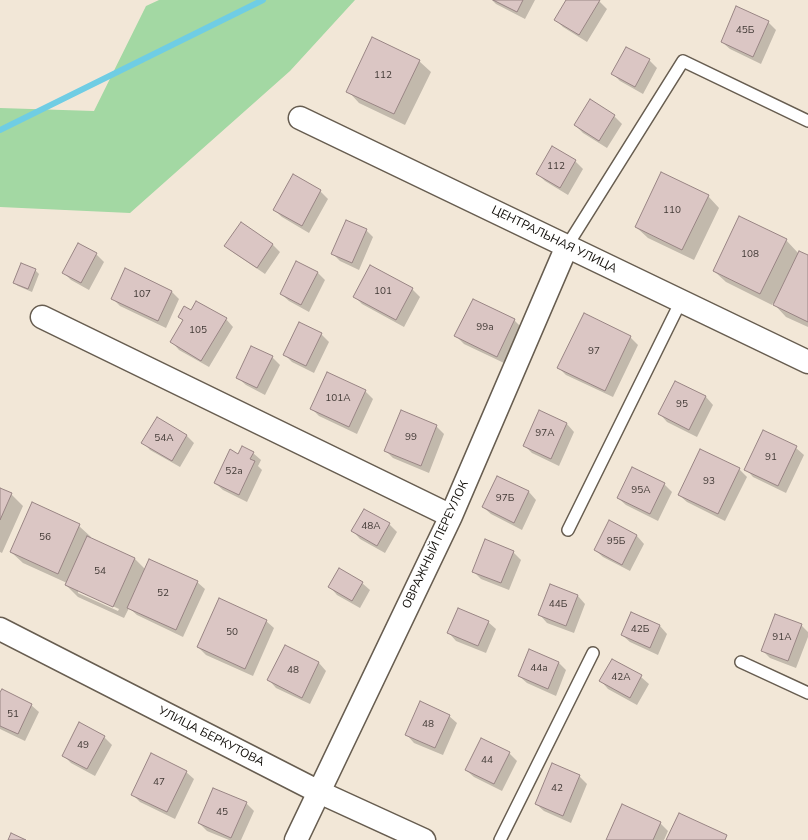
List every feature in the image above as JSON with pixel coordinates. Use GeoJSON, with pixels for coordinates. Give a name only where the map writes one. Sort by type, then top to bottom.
{"type":"FeatureCollection","features":[{"type":"Feature","properties":{"kind":"street","name":"ЦЕНТРАЛЬНАЯ УЛИЦА"},"geometry":{"type":"LineString","coordinates":[[300,118],[808,362]]}},
{"type":"Feature","properties":{"kind":"street","name":"ОВРАЖНЫЙ ПЕРЕУЛОК"},"geometry":{"type":"LineString","coordinates":[[296,840],[451,516],[567,246]]}},
{"type":"Feature","properties":{"kind":"street"},"geometry":{"type":"LineString","coordinates":[[42,317],[451,516]]}},
{"type":"Feature","properties":{"kind":"street","name":"УЛИЦА БЕРКУТОВА"},"geometry":{"type":"LineString","coordinates":[[0,629],[319,792],[424,840]]}},
{"type":"Feature","properties":{"kind":"lane"},"geometry":{"type":"LineString","coordinates":[[567,246],[683,61],[808,121]]}},
{"type":"Feature","properties":{"kind":"lane"},"geometry":{"type":"LineString","coordinates":[[568,530],[681,301]]}},
{"type":"Feature","properties":{"kind":"lane"},"geometry":{"type":"LineString","coordinates":[[500,840],[593,653]]}},
{"type":"Feature","properties":{"kind":"lane"},"geometry":{"type":"LineString","coordinates":[[741,662],[808,693]]}},
{"type":"Feature","properties":{"kind":"green space"},"geometry":{"type":"Polygon","coordinates":[[[159,0],[355,0],[290,71],[130,213],[0,207],[0,108],[94,111],[146,6],[159,0]]]}},
{"type":"Feature","properties":{"kind":"building"},"geometry":{"type":"Polygon","coordinates":[[[493,0],[523,0],[517,12],[493,0]]]}},
{"type":"Feature","properties":{"kind":"building"},"geometry":{"type":"Polygon","coordinates":[[[566,0],[600,0],[579,35],[554,20],[566,0]]]}},
{"type":"Feature","properties":{"kind":"building"},"geometry":{"type":"Polygon","coordinates":[[[736,6],[769,21],[753,57],[721,42],[736,6]]]}},
{"type":"Feature","properties":{"kind":"building"},"geometry":{"type":"Polygon","coordinates":[[[372,37],[420,60],[394,114],[346,92],[372,37]]]}},
{"type":"Feature","properties":{"kind":"building"},"geometry":{"type":"Polygon","coordinates":[[[626,47],[650,59],[635,87],[611,74],[626,47]]]}},
{"type":"Feature","properties":{"kind":"building"},"geometry":{"type":"Polygon","coordinates":[[[590,99],[615,115],[599,141],[574,125],[590,99]]]}},
{"type":"Feature","properties":{"kind":"building"},"geometry":{"type":"Polygon","coordinates":[[[552,146],[576,160],[560,188],[536,174],[552,146]]]}},
{"type":"Feature","properties":{"kind":"building"},"geometry":{"type":"Polygon","coordinates":[[[661,172],[709,195],[682,250],[635,227],[661,172]]]}},
{"type":"Feature","properties":{"kind":"building"},"geometry":{"type":"Polygon","coordinates":[[[293,174],[321,190],[302,226],[273,210],[293,174]]]}},
{"type":"Feature","properties":{"kind":"building"},"geometry":{"type":"Polygon","coordinates":[[[739,216],[787,239],[760,294],[713,271],[739,216]]]}},
{"type":"Feature","properties":{"kind":"building"},"geometry":{"type":"Polygon","coordinates":[[[346,220],[367,229],[352,263],[331,254],[346,220]]]}},
{"type":"Feature","properties":{"kind":"building"},"geometry":{"type":"Polygon","coordinates":[[[241,222],[273,244],[257,268],[224,246],[241,222]]]}},
{"type":"Feature","properties":{"kind":"building"},"geometry":{"type":"Polygon","coordinates":[[[78,243],[97,253],[81,283],[62,273],[78,243]]]}},
{"type":"Feature","properties":{"kind":"building"},"geometry":{"type":"Polygon","coordinates":[[[799,251],[808,255],[808,322],[773,305],[799,251]]]}},
{"type":"Feature","properties":{"kind":"building"},"geometry":{"type":"Polygon","coordinates":[[[296,261],[318,272],[301,305],[280,294],[296,261]]]}},
{"type":"Feature","properties":{"kind":"building"},"geometry":{"type":"Polygon","coordinates":[[[21,263],[36,269],[28,289],[13,283],[21,263]]]}},
{"type":"Feature","properties":{"kind":"building"},"geometry":{"type":"Polygon","coordinates":[[[370,265],[413,288],[396,320],[353,297],[370,265]]]}},
{"type":"Feature","properties":{"kind":"building"},"geometry":{"type":"Polygon","coordinates":[[[125,268],[172,291],[158,321],[111,299],[125,268]]]}},
{"type":"Feature","properties":{"kind":"building"},"geometry":{"type":"Polygon","coordinates":[[[473,299],[515,319],[497,357],[454,336],[473,299]]]}},
{"type":"Feature","properties":{"kind":"building"},"geometry":{"type":"Polygon","coordinates":[[[196,301],[227,318],[201,361],[170,342],[183,320],[178,317],[184,306],[191,310],[196,301]]]}},
{"type":"Feature","properties":{"kind":"building"},"geometry":{"type":"Polygon","coordinates":[[[584,313],[631,336],[605,391],[557,368],[584,313]]]}},
{"type":"Feature","properties":{"kind":"building"},"geometry":{"type":"Polygon","coordinates":[[[299,322],[322,333],[306,366],[283,355],[299,322]]]}},
{"type":"Feature","properties":{"kind":"building"},"geometry":{"type":"Polygon","coordinates":[[[251,346],[273,356],[257,388],[236,378],[251,346]]]}},
{"type":"Feature","properties":{"kind":"building"},"geometry":{"type":"Polygon","coordinates":[[[327,372],[366,390],[349,427],[310,409],[327,372]]]}},
{"type":"Feature","properties":{"kind":"building"},"geometry":{"type":"Polygon","coordinates":[[[675,381],[706,396],[689,430],[658,414],[675,381]]]}},
{"type":"Feature","properties":{"kind":"building"},"geometry":{"type":"Polygon","coordinates":[[[401,410],[437,425],[421,466],[384,451],[401,410]]]}},
{"type":"Feature","properties":{"kind":"building"},"geometry":{"type":"Polygon","coordinates":[[[539,410],[567,423],[551,459],[523,446],[539,410]]]}},
{"type":"Feature","properties":{"kind":"building"},"geometry":{"type":"Polygon","coordinates":[[[157,417],[187,435],[172,461],[141,443],[157,417]]]}},
{"type":"Feature","properties":{"kind":"building"},"geometry":{"type":"Polygon","coordinates":[[[763,430],[797,446],[778,486],[744,470],[763,430]]]}},
{"type":"Feature","properties":{"kind":"building"},"geometry":{"type":"Polygon","coordinates":[[[242,446],[254,452],[250,459],[255,461],[239,495],[214,483],[230,449],[238,454],[242,446]]]}},
{"type":"Feature","properties":{"kind":"building"},"geometry":{"type":"Polygon","coordinates":[[[700,449],[740,468],[718,514],[678,495],[700,449]]]}},
{"type":"Feature","properties":{"kind":"building"},"geometry":{"type":"Polygon","coordinates":[[[632,467],[665,483],[650,514],[617,498],[632,467]]]}},
{"type":"Feature","properties":{"kind":"building"},"geometry":{"type":"Polygon","coordinates":[[[497,476],[529,491],[514,523],[482,507],[497,476]]]}},
{"type":"Feature","properties":{"kind":"building"},"geometry":{"type":"Polygon","coordinates":[[[0,488],[12,493],[0,520],[0,488]]]}},
{"type":"Feature","properties":{"kind":"building"},"geometry":{"type":"Polygon","coordinates":[[[32,502],[80,524],[58,574],[10,552],[32,502]]]}},
{"type":"Feature","properties":{"kind":"building"},"geometry":{"type":"Polygon","coordinates":[[[364,509],[390,523],[377,546],[351,531],[364,509]]]}},
{"type":"Feature","properties":{"kind":"building"},"geometry":{"type":"Polygon","coordinates":[[[609,520],[637,535],[622,565],[594,550],[609,520]]]}},
{"type":"Feature","properties":{"kind":"building"},"geometry":{"type":"Polygon","coordinates":[[[87,536],[135,558],[113,607],[65,585],[87,536]]]}},
{"type":"Feature","properties":{"kind":"building"},"geometry":{"type":"Polygon","coordinates":[[[485,539],[514,551],[501,583],[472,572],[485,539]]]}},
{"type":"Feature","properties":{"kind":"building"},"geometry":{"type":"Polygon","coordinates":[[[149,559],[198,581],[176,630],[127,608],[149,559]]]}},
{"type":"Feature","properties":{"kind":"building"},"geometry":{"type":"Polygon","coordinates":[[[339,568],[363,582],[352,601],[328,587],[339,568]]]}},
{"type":"Feature","properties":{"kind":"building"},"geometry":{"type":"Polygon","coordinates":[[[550,584],[578,595],[566,626],[538,615],[550,584]]]}},
{"type":"Feature","properties":{"kind":"building"},"geometry":{"type":"Polygon","coordinates":[[[219,598],[267,620],[245,669],[197,647],[219,598]]]}},
{"type":"Feature","properties":{"kind":"building"},"geometry":{"type":"Polygon","coordinates":[[[458,608],[489,621],[478,646],[447,633],[458,608]]]}},
{"type":"Feature","properties":{"kind":"building"},"geometry":{"type":"Polygon","coordinates":[[[631,612],[660,625],[650,648],[621,635],[631,612]]]}},
{"type":"Feature","properties":{"kind":"building"},"geometry":{"type":"Polygon","coordinates":[[[775,614],[802,624],[788,661],[761,651],[775,614]]]}},
{"type":"Feature","properties":{"kind":"building"},"geometry":{"type":"Polygon","coordinates":[[[285,645],[319,662],[302,698],[267,680],[285,645]]]}},
{"type":"Feature","properties":{"kind":"building"},"geometry":{"type":"Polygon","coordinates":[[[529,649],[559,662],[548,689],[518,676],[529,649]]]}},
{"type":"Feature","properties":{"kind":"building"},"geometry":{"type":"Polygon","coordinates":[[[612,659],[642,675],[630,698],[599,681],[612,659]]]}},
{"type":"Feature","properties":{"kind":"building"},"geometry":{"type":"Polygon","coordinates":[[[2,689],[32,704],[18,734],[0,726],[0,692],[2,689]]]}},
{"type":"Feature","properties":{"kind":"building"},"geometry":{"type":"Polygon","coordinates":[[[420,701],[450,715],[435,748],[405,735],[420,701]]]}},
{"type":"Feature","properties":{"kind":"building"},"geometry":{"type":"Polygon","coordinates":[[[79,722],[105,736],[87,769],[62,756],[79,722]]]}},
{"type":"Feature","properties":{"kind":"building"},"geometry":{"type":"Polygon","coordinates":[[[481,738],[510,752],[494,784],[465,770],[481,738]]]}},
{"type":"Feature","properties":{"kind":"building"},"geometry":{"type":"Polygon","coordinates":[[[151,753],[187,771],[167,812],[131,795],[151,753]]]}},
{"type":"Feature","properties":{"kind":"building"},"geometry":{"type":"Polygon","coordinates":[[[552,763],[580,775],[563,816],[535,804],[552,763]]]}},
{"type":"Feature","properties":{"kind":"building"},"geometry":{"type":"Polygon","coordinates":[[[213,788],[247,802],[231,838],[198,823],[213,788]]]}},
{"type":"Feature","properties":{"kind":"building"},"geometry":{"type":"Polygon","coordinates":[[[622,804],[661,822],[653,840],[606,840],[622,804]]]}},
{"type":"Feature","properties":{"kind":"building"},"geometry":{"type":"Polygon","coordinates":[[[679,813],[727,835],[725,840],[666,840],[679,813]]]}},
{"type":"Feature","properties":{"kind":"building"},"geometry":{"type":"Polygon","coordinates":[[[11,833],[26,840],[8,840],[11,833]]]}},
{"type":"Feature","properties":{"kind":"waterway"},"geometry":{"type":"LineString","coordinates":[[0,130],[263,0]]}}]}
